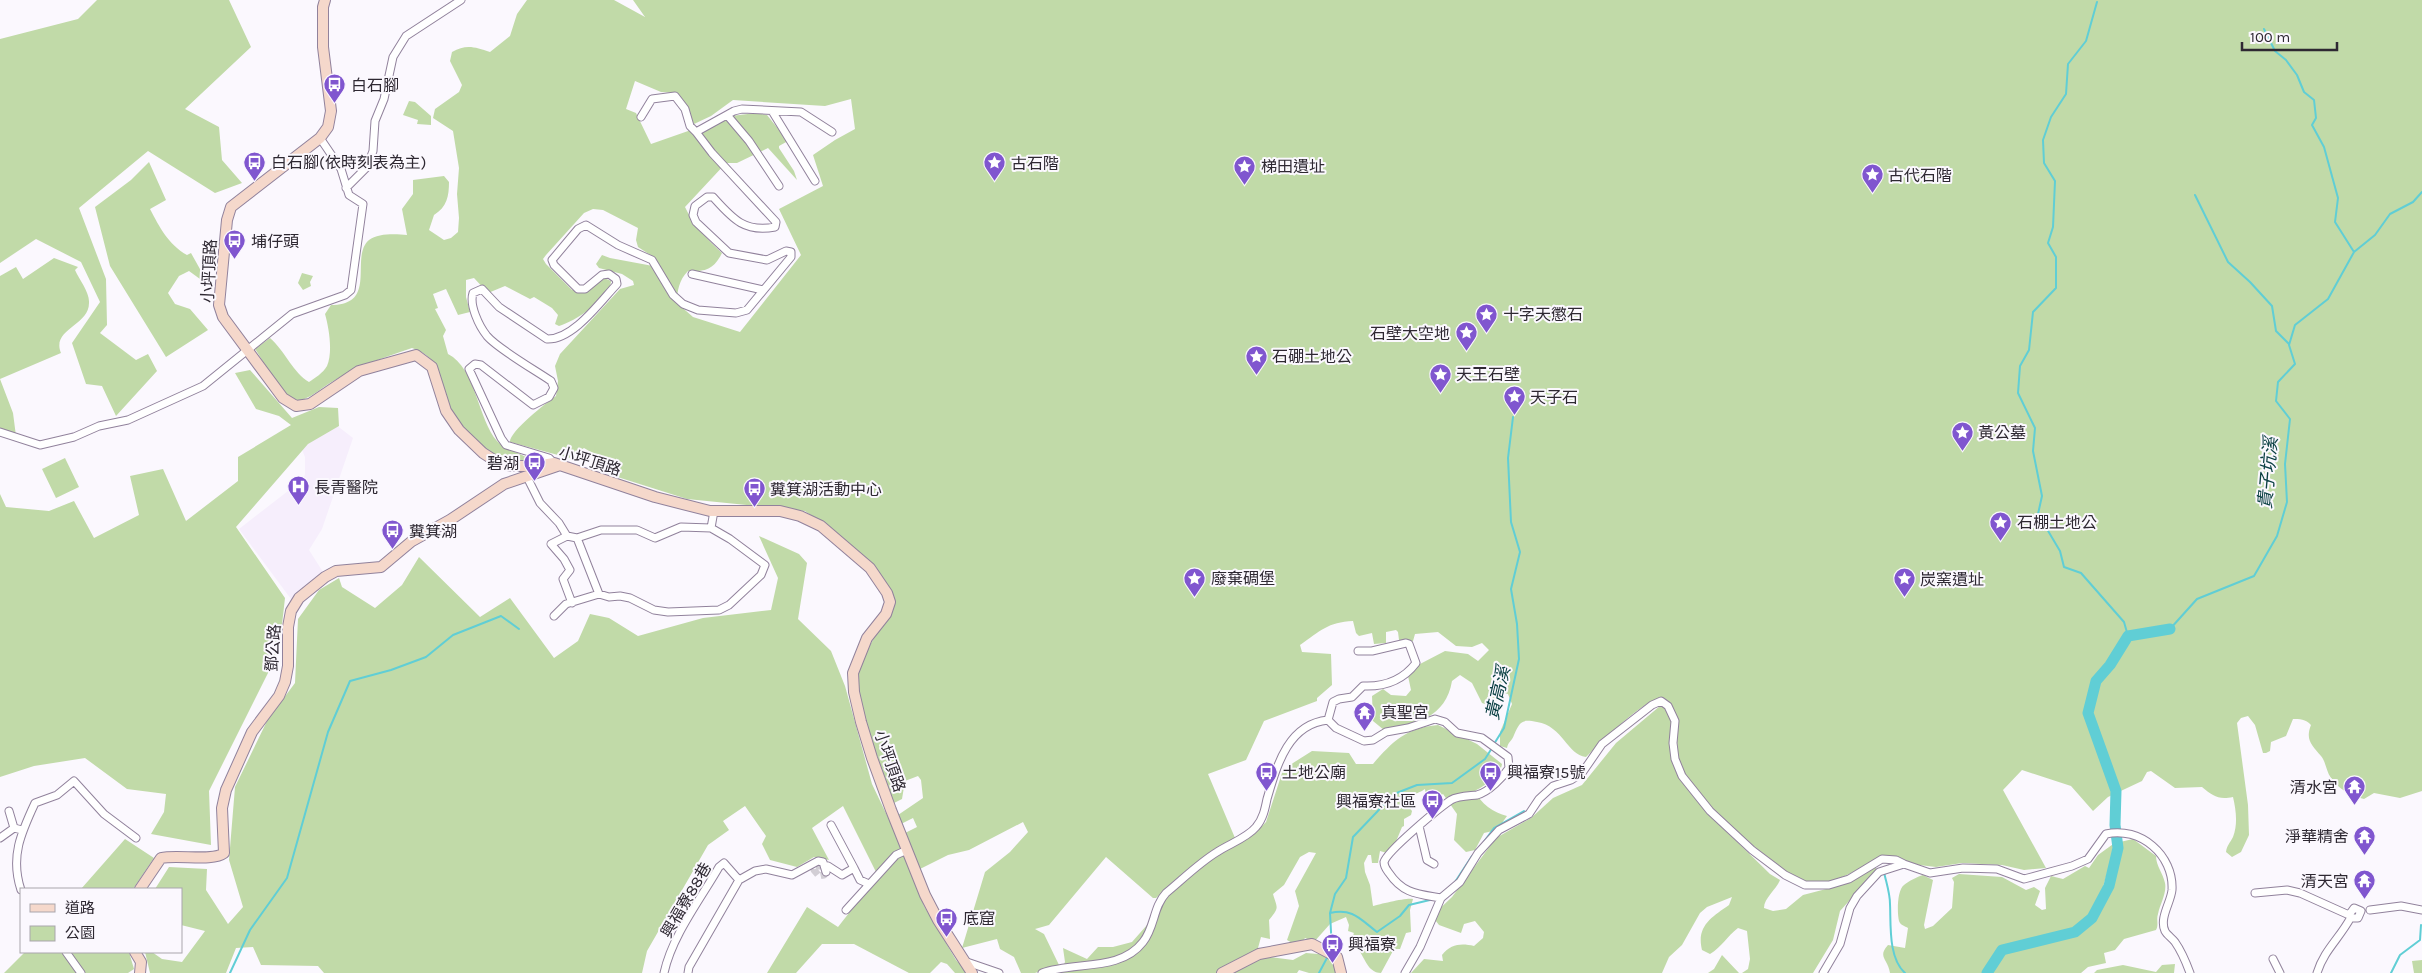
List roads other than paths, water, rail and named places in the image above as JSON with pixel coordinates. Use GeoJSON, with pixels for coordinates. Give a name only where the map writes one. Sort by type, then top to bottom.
{"type":"FeatureCollection","features":[{"type":"Feature","properties":{"kind":"street","name":"小坪頂路"},"geometry":{"type":"LineString","coordinates":[[325,0],[323,7],[323,47],[331,111],[328,127],[320,138],[231,207],[227,220],[219,305],[223,317],[283,398],[296,406],[310,404],[359,372],[416,355],[432,368],[440,396],[450,418],[459,430],[483,453],[497,462],[511,466],[558,464],[655,498],[714,511],[780,510],[800,516],[821,526],[870,568],[887,593],[890,602],[886,614],[867,638],[853,673],[854,692],[872,758],[907,850],[938,920],[972,973]]}},
{"type":"Feature","properties":{"kind":"street"},"geometry":{"type":"LineString","coordinates":[[346,188],[367,167],[372,151],[375,121],[384,99],[394,57],[406,36],[461,0]]}},
{"type":"Feature","properties":{"kind":"street"},"geometry":{"type":"LineString","coordinates":[[558,464],[549,458],[506,445],[501,438],[469,369],[474,364],[481,365],[533,404],[549,397],[554,388],[551,381],[488,337],[478,320],[472,299],[476,290],[482,289],[499,307],[547,339],[558,338],[571,332],[617,284],[616,279],[609,274],[602,275],[585,289],[578,288],[554,265],[552,260],[578,229],[586,225],[618,245],[652,260],[673,296],[683,304],[698,310],[736,313],[746,310],[791,257],[791,252],[786,251],[767,260],[729,253],[696,222],[693,215],[695,206],[707,197],[712,197],[737,223],[767,228],[775,227],[776,222],[712,153],[690,126],[685,109],[675,96],[652,99],[641,117]]}},
{"type":"Feature","properties":{"kind":"street"},"geometry":{"type":"LineString","coordinates":[[696,132],[742,109],[801,112],[832,132]]}},
{"type":"Feature","properties":{"kind":"street"},"geometry":{"type":"LineString","coordinates":[[772,111],[815,181]]}},
{"type":"Feature","properties":{"kind":"street"},"geometry":{"type":"LineString","coordinates":[[727,115],[749,141],[779,186]]}},
{"type":"Feature","properties":{"kind":"street"},"geometry":{"type":"LineString","coordinates":[[0,432],[40,445],[74,437],[99,426],[128,420],[203,386],[292,314],[345,295],[351,290],[363,204],[349,194],[341,169],[320,138]]}},
{"type":"Feature","properties":{"kind":"street"},"geometry":{"type":"LineString","coordinates":[[692,274],[763,290]]}},
{"type":"Feature","properties":{"kind":"street","name":"鄧公路"},"geometry":{"type":"LineString","coordinates":[[141,888],[161,858],[189,856],[219,857],[224,853],[222,808],[226,790],[252,732],[279,696],[285,682],[288,666],[288,627],[291,611],[299,598],[325,577],[336,571],[381,567],[428,530],[450,520],[504,484],[558,464]]}},
{"type":"Feature","properties":{"kind":"street"},"geometry":{"type":"LineString","coordinates":[[527,477],[540,503],[559,523],[567,536]]}},
{"type":"Feature","properties":{"kind":"street"},"geometry":{"type":"LineString","coordinates":[[711,528],[714,511]]}},
{"type":"Feature","properties":{"kind":"street"},"geometry":{"type":"LineString","coordinates":[[554,616],[566,604],[572,603],[600,594],[609,597],[620,596],[654,610],[668,612],[719,610],[728,605],[761,575],[765,565],[730,539],[711,528],[681,527],[655,538],[637,530],[601,530],[577,538],[567,536],[551,544],[564,559],[570,570],[563,580],[572,603]]}},
{"type":"Feature","properties":{"kind":"street"},"geometry":{"type":"LineString","coordinates":[[577,538],[600,594]]}},
{"type":"Feature","properties":{"kind":"street"},"geometry":{"type":"LineString","coordinates":[[1328,720],[1333,702],[1336,700],[1352,698],[1363,686],[1384,685],[1404,676],[1416,664],[1409,644],[1406,643],[1372,651],[1358,651]]}},
{"type":"Feature","properties":{"kind":"street"},"geometry":{"type":"LineString","coordinates":[[1405,973],[1420,947],[1441,898],[1460,882],[1478,853],[1499,830],[1529,814],[1539,799],[1553,786],[1571,780],[1582,773],[1602,744],[1661,700],[1668,706],[1675,721],[1673,743],[1675,759],[1682,776],[1710,811],[1752,850],[1785,875],[1804,885],[1816,886],[1849,879],[1882,859],[1896,860],[1930,873],[1963,868],[1997,870],[2024,879],[2088,860],[2102,838],[2110,833],[2132,833],[2152,845],[2165,861],[2172,891],[2163,920],[2164,930],[2174,941],[2190,973]]}},
{"type":"Feature","properties":{"kind":"street"},"geometry":{"type":"LineString","coordinates":[[1328,720],[1336,728],[1364,741],[1369,741],[1386,732],[1408,728],[1435,719],[1445,722],[1462,734],[1482,738],[1508,757],[1509,768],[1482,794],[1453,799],[1419,826],[1388,856],[1385,866],[1393,880],[1408,892],[1441,898]]}},
{"type":"Feature","properties":{"kind":"street"},"geometry":{"type":"LineString","coordinates":[[1042,973],[1058,967],[1124,958],[1136,950],[1145,940],[1159,901],[1166,893],[1216,852],[1254,830],[1261,821],[1274,777],[1294,734],[1318,721],[1328,720]]}},
{"type":"Feature","properties":{"kind":"street"},"geometry":{"type":"LineString","coordinates":[[21,888],[15,858],[22,830],[35,803],[57,795],[74,781],[104,814],[136,838]]}},
{"type":"Feature","properties":{"kind":"street"},"geometry":{"type":"LineString","coordinates":[[9,811],[14,828]]}},
{"type":"Feature","properties":{"kind":"street"},"geometry":{"type":"LineString","coordinates":[[831,825],[860,880],[869,884]]}},
{"type":"Feature","properties":{"kind":"street"},"geometry":{"type":"LineString","coordinates":[[1419,826],[1427,860],[1434,864]]}},
{"type":"Feature","properties":{"kind":"street"},"geometry":{"type":"LineString","coordinates":[[14,828],[22,830]]}},
{"type":"Feature","properties":{"kind":"street"},"geometry":{"type":"LineString","coordinates":[[3,836],[14,828]]}},
{"type":"Feature","properties":{"kind":"street"},"geometry":{"type":"LineString","coordinates":[[3,836],[18,842]]}},
{"type":"Feature","properties":{"kind":"street"},"geometry":{"type":"LineString","coordinates":[[846,910],[896,855],[907,850]]}},
{"type":"Feature","properties":{"kind":"street"},"geometry":{"type":"LineString","coordinates":[[688,973],[689,967],[740,880],[755,871],[766,870],[792,874],[818,861],[823,862],[827,869],[842,875],[854,868]]}},
{"type":"Feature","properties":{"kind":"street","name":"興福寮88巷"},"geometry":{"type":"LineString","coordinates":[[664,973],[667,960],[686,922],[719,867],[724,862],[740,880]]}},
{"type":"Feature","properties":{"kind":"street"},"geometry":{"type":"LineString","coordinates":[[1823,973],[1840,944],[1850,908],[1857,896],[1879,872],[1904,864]]}},
{"type":"Feature","properties":{"kind":"street"},"geometry":{"type":"LineString","coordinates":[[2255,893],[2287,890],[2300,893],[2350,916],[2343,932],[2320,961],[2317,973]]}},
{"type":"Feature","properties":{"kind":"street"},"geometry":{"type":"LineString","coordinates":[[2370,910],[2401,906],[2422,910]]}},
{"type":"Feature","properties":{"kind":"street"},"geometry":{"type":"LineString","coordinates":[[1222,973],[1259,954],[1312,944],[1337,957],[1341,973]]}},
{"type":"Feature","properties":{"kind":"street"},"geometry":{"type":"LineString","coordinates":[[67,953],[81,973]]}},
{"type":"Feature","properties":{"kind":"street"},"geometry":{"type":"LineString","coordinates":[[136,953],[140,962],[140,973]]}},
{"type":"Feature","properties":{"kind":"street"},"geometry":{"type":"LineString","coordinates":[[2273,959],[2280,973]]}},
{"type":"Feature","properties":{"kind":"street"},"geometry":{"type":"LineString","coordinates":[[964,961],[999,973]]}},
{"type":"Feature","properties":{"kind":"waterway"},"geometry":{"type":"LineString","coordinates":[[2097,2],[2086,41],[2068,64],[2066,94],[2051,117],[2043,140],[2044,163],[2055,181],[2053,227],[2048,243],[2056,257],[2056,288],[2033,312],[2029,350],[2020,366],[2018,393],[2035,428],[2033,451],[2042,496],[2038,514],[2060,551],[2064,567],[2081,573],[2124,622],[2128,636]]}},
{"type":"Feature","properties":{"kind":"waterway"},"geometry":{"type":"LineString","coordinates":[[2264,29],[2275,51],[2286,60],[2297,75],[2304,92],[2314,100],[2316,118],[2312,125],[2324,147],[2338,198],[2335,222],[2354,252]]}},
{"type":"Feature","properties":{"kind":"waterway","name":"貴子坑溪"},"geometry":{"type":"LineString","coordinates":[[2170,629],[2197,599],[2254,576],[2277,536],[2287,502],[2285,464],[2290,419],[2276,401],[2278,382],[2295,364],[2289,345],[2295,325],[2328,299],[2354,252],[2375,235],[2390,214],[2413,202],[2422,192]]}},
{"type":"Feature","properties":{"kind":"waterway"},"geometry":{"type":"LineString","coordinates":[[2195,195],[2228,262],[2272,306],[2276,331],[2289,344]]}},
{"type":"Feature","properties":{"kind":"waterway","name":"黃高溪"},"geometry":{"type":"LineString","coordinates":[[1494,744],[1504,728],[1519,659],[1517,624],[1511,589],[1520,552],[1511,522],[1508,458],[1513,417]]}},
{"type":"Feature","properties":{"kind":"waterway"},"geometry":{"type":"LineString","coordinates":[[230,973],[250,930],[287,878],[328,732],[350,681],[391,670],[426,657],[453,635],[501,616],[519,629]]}},
{"type":"Feature","properties":{"kind":"waterway","name":"貴子坑溪"},"geometry":{"type":"LineString","coordinates":[[1987,973],[2002,950],[2075,932],[2092,918],[2109,886],[2118,848],[2115,825],[2116,791],[2088,713],[2096,681],[2110,665],[2128,636],[2170,629]]}},
{"type":"Feature","properties":{"kind":"waterway","name":"黃高溪"},"geometry":{"type":"LineString","coordinates":[[1332,950],[1330,913],[1335,894],[1346,878],[1353,837],[1394,794],[1417,785],[1452,783],[1485,759],[1492,748]]}},
{"type":"Feature","properties":{"kind":"waterway"},"geometry":{"type":"LineString","coordinates":[[1483,843],[1494,828],[1524,811]]}},
{"type":"Feature","properties":{"kind":"waterway"},"geometry":{"type":"LineString","coordinates":[[1455,882],[1472,856]]}},
{"type":"Feature","properties":{"kind":"waterway"},"geometry":{"type":"LineString","coordinates":[[1884,872],[1890,900],[1893,950],[1900,967],[1905,973]]}},
{"type":"Feature","properties":{"kind":"waterway"},"geometry":{"type":"LineString","coordinates":[[1330,913],[1350,913],[1377,932],[1400,916],[1409,905],[1434,899]]}},
{"type":"Feature","properties":{"kind":"waterway"},"geometry":{"type":"LineString","coordinates":[[2391,973],[2400,955],[2420,940],[2421,925]]}},
{"type":"Feature","properties":{"kind":"waterway","name":"黃高溪"},"geometry":{"type":"LineString","coordinates":[[1319,973],[1328,956]]}},
{"type":"Feature","properties":{"kind":"tunnel"},"geometry":{"type":"LineString","coordinates":[[826,872],[824,875],[819,876],[814,870],[816,866],[828,866]]}},
{"type":"Feature","properties":{"kind":"place","name":"白石腳"},"geometry":{"type":"Point","coordinates":[335,104]}},
{"type":"Feature","properties":{"kind":"place","name":"白石腳(依時刻表為主)"},"geometry":{"type":"Point","coordinates":[255,181]}},
{"type":"Feature","properties":{"kind":"place","name":"古石階"},"geometry":{"type":"Point","coordinates":[995,182]}},
{"type":"Feature","properties":{"kind":"place","name":"梯田遺址"},"geometry":{"type":"Point","coordinates":[1245,185]}},
{"type":"Feature","properties":{"kind":"place","name":"古代石階"},"geometry":{"type":"Point","coordinates":[1872,194]}},
{"type":"Feature","properties":{"kind":"place","name":"埔仔頭"},"geometry":{"type":"Point","coordinates":[235,260]}},
{"type":"Feature","properties":{"kind":"place","name":"十字天懲石"},"geometry":{"type":"Point","coordinates":[1487,333]}},
{"type":"Feature","properties":{"kind":"place","name":"石壁大空地"},"geometry":{"type":"Point","coordinates":[1466,352]}},
{"type":"Feature","properties":{"kind":"place","name":"石硼土地公"},"geometry":{"type":"Point","coordinates":[1256,375]}},
{"type":"Feature","properties":{"kind":"place","name":"天王石壁"},"geometry":{"type":"Point","coordinates":[1440,393]}},
{"type":"Feature","properties":{"kind":"place","name":"天子石"},"geometry":{"type":"Point","coordinates":[1514,416]}},
{"type":"Feature","properties":{"kind":"place","name":"黃公墓"},"geometry":{"type":"Point","coordinates":[1962,451]}},
{"type":"Feature","properties":{"kind":"place","name":"碧湖"},"geometry":{"type":"Point","coordinates":[535,482]}},
{"type":"Feature","properties":{"kind":"place","name":"長青醫院"},"geometry":{"type":"Point","coordinates":[298,506]}},
{"type":"Feature","properties":{"kind":"place","name":"糞箕湖活動中心"},"geometry":{"type":"Point","coordinates":[754,508]}},
{"type":"Feature","properties":{"kind":"place","name":"石棚土地公"},"geometry":{"type":"Point","coordinates":[2001,541]}},
{"type":"Feature","properties":{"kind":"place","name":"糞箕湖"},"geometry":{"type":"Point","coordinates":[393,550]}},
{"type":"Feature","properties":{"kind":"place","name":"廢棄碉堡"},"geometry":{"type":"Point","coordinates":[1195,597]}},
{"type":"Feature","properties":{"kind":"place","name":"炭窯遺址"},"geometry":{"type":"Point","coordinates":[1904,598]}},
{"type":"Feature","properties":{"kind":"place","name":"真聖宮"},"geometry":{"type":"Point","coordinates":[1365,731]}},
{"type":"Feature","properties":{"kind":"place","name":"土地公廟"},"geometry":{"type":"Point","coordinates":[1266,791]}},
{"type":"Feature","properties":{"kind":"place","name":"興福寮15號"},"geometry":{"type":"Point","coordinates":[1491,791]}},
{"type":"Feature","properties":{"kind":"place","name":"清水宮"},"geometry":{"type":"Point","coordinates":[2354,806]}},
{"type":"Feature","properties":{"kind":"place","name":"興福寮社區"},"geometry":{"type":"Point","coordinates":[1432,820]}},
{"type":"Feature","properties":{"kind":"place","name":"淨華精舍"},"geometry":{"type":"Point","coordinates":[2365,855]}},
{"type":"Feature","properties":{"kind":"place","name":"清天宮"},"geometry":{"type":"Point","coordinates":[2365,900]}},
{"type":"Feature","properties":{"kind":"place","name":"底窟"},"geometry":{"type":"Point","coordinates":[947,937]}},
{"type":"Feature","properties":{"kind":"place","name":"興福寮"},"geometry":{"type":"Point","coordinates":[1332,963]}}]}
